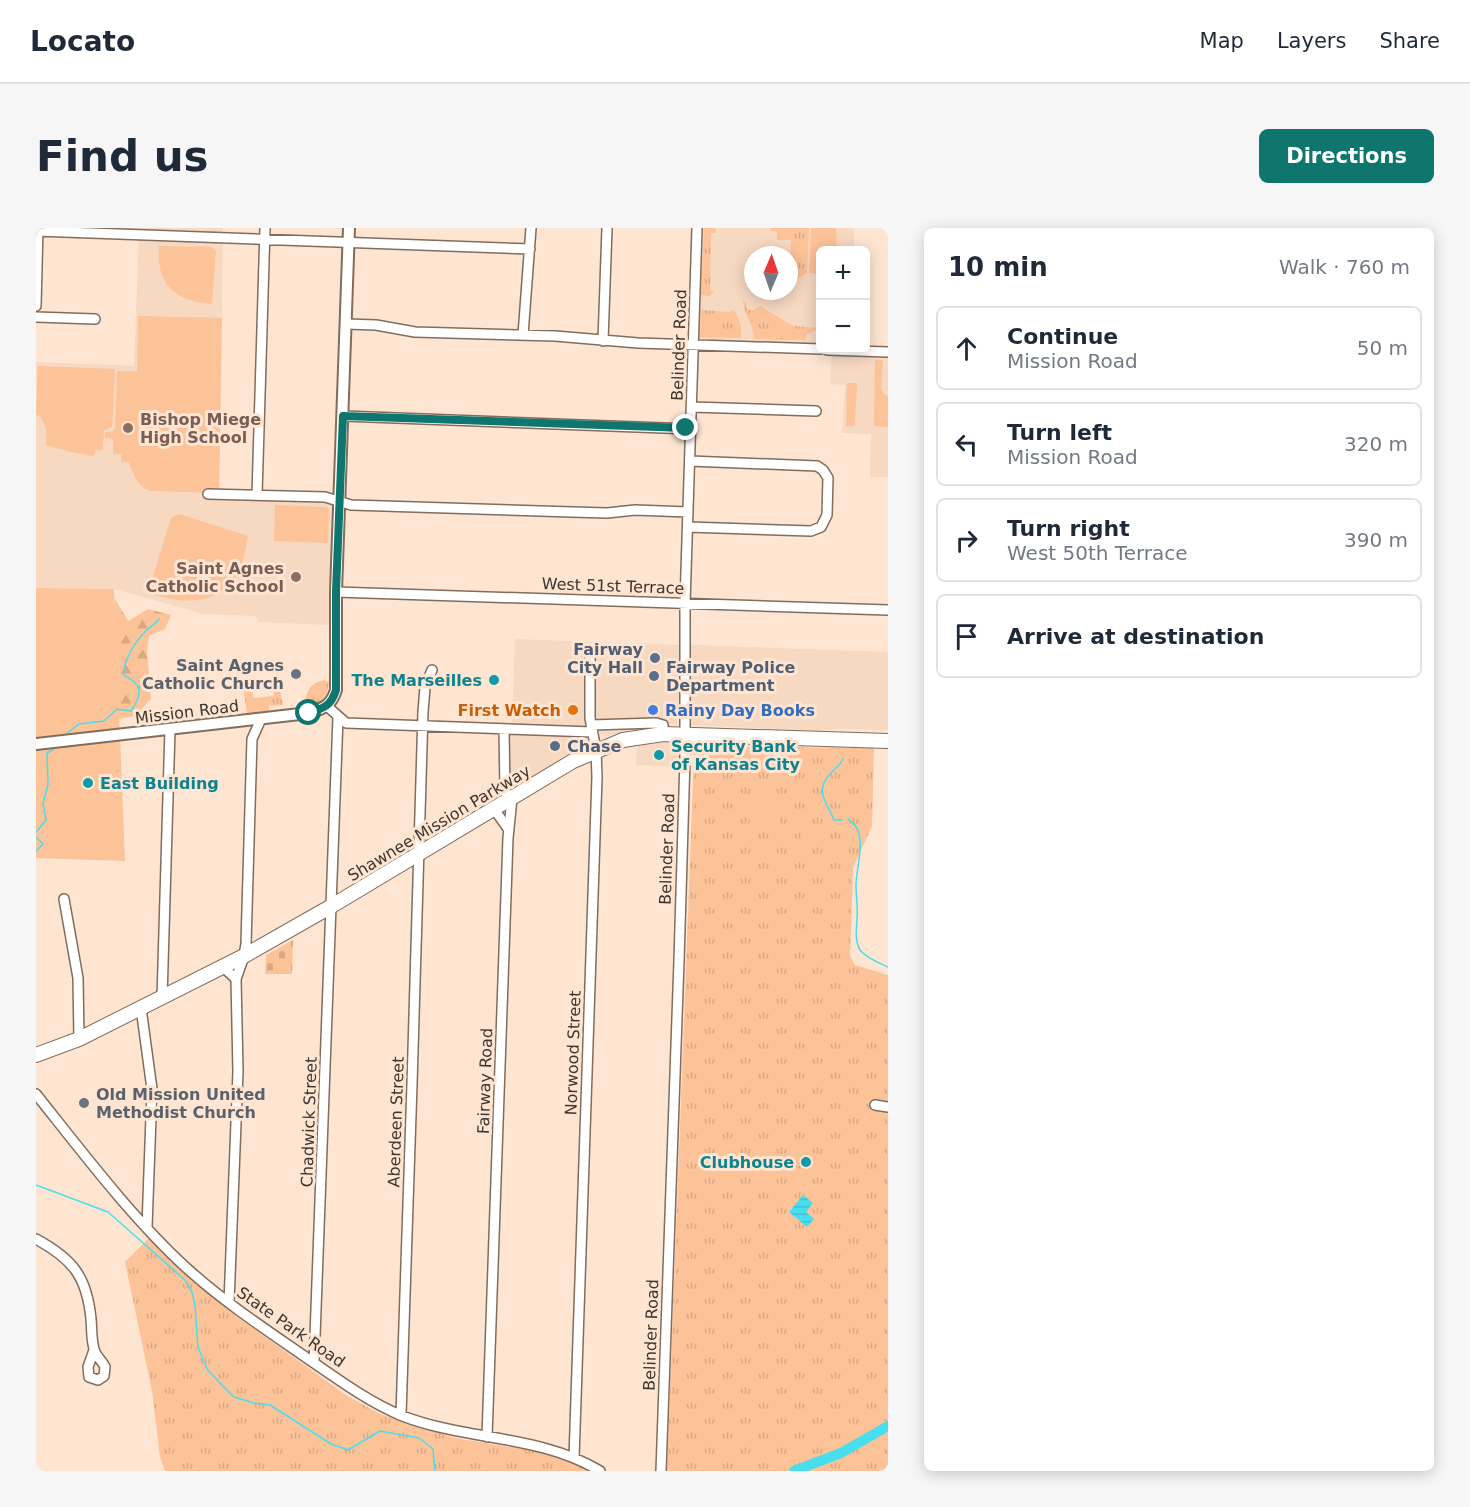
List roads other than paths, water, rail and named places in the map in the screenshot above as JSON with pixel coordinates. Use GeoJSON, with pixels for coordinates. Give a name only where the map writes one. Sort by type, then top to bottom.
{"type":"FeatureCollection","features":[{"type":"Feature","properties":{"kind":"highway","name":"Shawnee Mission Parkway"},"geometry":{"type":"LineString","coordinates":[[36,1055],[79,1039],[244,956],[420,854],[573,761],[623,740],[663,734],[888,741]]}},
{"type":"Feature","properties":{"kind":"main road"},"geometry":{"type":"LineString","coordinates":[[328,707],[336,690],[336,592],[349,228]]}},
{"type":"Feature","properties":{"kind":"main road","name":"Mission Road"},"geometry":{"type":"LineString","coordinates":[[36,744],[309,713],[328,707]]}},
{"type":"Feature","properties":{"kind":"street"},"geometry":{"type":"LineString","coordinates":[[257,495],[264,228]]}},
{"type":"Feature","properties":{"kind":"street"},"geometry":{"type":"LineString","coordinates":[[524,335],[531,228]]}},
{"type":"Feature","properties":{"kind":"street"},"geometry":{"type":"LineString","coordinates":[[603,341],[607,228]]}},
{"type":"Feature","properties":{"kind":"street","name":"Belinder Road"},"geometry":{"type":"LineString","coordinates":[[661,1471],[679,961],[685,603],[697,228]]}},
{"type":"Feature","properties":{"kind":"street"},"geometry":{"type":"LineString","coordinates":[[36,306],[37,230],[530,249]]}},
{"type":"Feature","properties":{"kind":"street"},"geometry":{"type":"LineString","coordinates":[[36,317],[95,319]]}},
{"type":"Feature","properties":{"kind":"street"},"geometry":{"type":"LineString","coordinates":[[346,324],[376,325],[416,332],[816,349]]}},
{"type":"Feature","properties":{"kind":"street"},"geometry":{"type":"LineString","coordinates":[[870,351],[888,352]]}},
{"type":"Feature","properties":{"kind":"street"},"geometry":{"type":"LineString","coordinates":[[692,406],[816,411]]}},
{"type":"Feature","properties":{"kind":"street"},"geometry":{"type":"LineString","coordinates":[[343,416],[691,429]]}},
{"type":"Feature","properties":{"kind":"street"},"geometry":{"type":"LineString","coordinates":[[688,527],[811,531],[821,527],[826,521],[828,500],[828,478],[817,466],[690,461]]}},
{"type":"Feature","properties":{"kind":"street"},"geometry":{"type":"LineString","coordinates":[[208,494],[325,497],[351,505],[549,512],[607,513],[635,510],[688,512]]}},
{"type":"Feature","properties":{"kind":"street","name":"West 51st Terrace"},"geometry":{"type":"LineString","coordinates":[[336,592],[888,610]]}},
{"type":"Feature","properties":{"kind":"street","name":"Norwood Street"},"geometry":{"type":"LineString","coordinates":[[574,1458],[597,777],[592,728],[590,650]]}},
{"type":"Feature","properties":{"kind":"street","name":"Aberdeen Street"},"geometry":{"type":"LineString","coordinates":[[400,1415],[423,726],[425,687],[432,670]]}},
{"type":"Feature","properties":{"kind":"street"},"geometry":{"type":"LineString","coordinates":[[328,707],[346,723],[504,729],[592,728],[656,723],[663,725],[663,734]]}},
{"type":"Feature","properties":{"kind":"street","name":"Chadwick Street"},"geometry":{"type":"LineString","coordinates":[[314,1363],[338,717]]}},
{"type":"Feature","properties":{"kind":"street"},"geometry":{"type":"LineString","coordinates":[[252,739],[261,719]]}},
{"type":"Feature","properties":{"kind":"street"},"geometry":{"type":"LineString","coordinates":[[229,1303],[238,1071],[236,979],[244,956],[252,739],[248,728],[241,721]]}},
{"type":"Feature","properties":{"kind":"street"},"geometry":{"type":"LineString","coordinates":[[162,998],[170,729]]}},
{"type":"Feature","properties":{"kind":"street","name":"Fairway Road"},"geometry":{"type":"LineString","coordinates":[[487,1437],[508,830],[512,798],[505,792],[504,729]]}},
{"type":"Feature","properties":{"kind":"street"},"geometry":{"type":"LineString","coordinates":[[494,809],[508,830]]}},
{"type":"Feature","properties":{"kind":"street"},"geometry":{"type":"LineString","coordinates":[[420,830],[427,838],[438,843]]}},
{"type":"Feature","properties":{"kind":"street"},"geometry":{"type":"LineString","coordinates":[[406,862],[419,879]]}},
{"type":"Feature","properties":{"kind":"street"},"geometry":{"type":"LineString","coordinates":[[331,881],[335,888],[347,897]]}},
{"type":"Feature","properties":{"kind":"street"},"geometry":{"type":"LineString","coordinates":[[64,899],[78,978],[79,1039]]}},
{"type":"Feature","properties":{"kind":"street"},"geometry":{"type":"LineString","coordinates":[[313,917],[330,929]]}},
{"type":"Feature","properties":{"kind":"street"},"geometry":{"type":"LineString","coordinates":[[223,967],[236,979]]}},
{"type":"Feature","properties":{"kind":"street"},"geometry":{"type":"LineString","coordinates":[[141,1008],[152,1089],[147,1227]]}},
{"type":"Feature","properties":{"kind":"street","name":"State Park Road"},"geometry":{"type":"LineString","coordinates":[[36,1094],[147,1227],[190,1271],[229,1303],[361,1395],[400,1415],[442,1429],[538,1445],[574,1458],[600,1471]]}},
{"type":"Feature","properties":{"kind":"street"},"geometry":{"type":"LineString","coordinates":[[875,1105],[888,1107]]}},
{"type":"Feature","properties":{"kind":"street"},"geometry":{"type":"LineString","coordinates":[[36,1239],[61,1254],[81,1277],[89,1302],[94,1350]]}},
{"type":"Feature","properties":{"kind":"water"},"geometry":{"type":"Polygon","coordinates":[[[803,1195],[813,1203],[806,1212],[814,1219],[807,1227],[789,1212],[803,1195]]]}},
{"type":"Feature","properties":{"kind":"waterway"},"geometry":{"type":"LineString","coordinates":[[65,735],[79,724],[104,721],[117,709],[131,711],[139,690],[138,686],[123,674],[126,663],[137,641],[159,619]]}},
{"type":"Feature","properties":{"kind":"waterway"},"geometry":{"type":"LineString","coordinates":[[36,832],[46,820],[43,804],[48,784],[47,753],[54,749]]}},
{"type":"Feature","properties":{"kind":"waterway"},"geometry":{"type":"LineString","coordinates":[[842,820],[834,820],[822,792],[825,780],[843,759]]}},
{"type":"Feature","properties":{"kind":"waterway"},"geometry":{"type":"LineString","coordinates":[[848,819],[855,825],[860,840],[856,885],[857,942],[860,950],[866,955],[888,967]]}},
{"type":"Feature","properties":{"kind":"waterway"},"geometry":{"type":"LineString","coordinates":[[36,837],[43,844],[36,851]]}},
{"type":"Feature","properties":{"kind":"waterway"},"geometry":{"type":"LineString","coordinates":[[36,1185],[108,1212],[185,1280],[192,1292],[198,1347],[207,1369],[234,1397],[270,1405],[331,1444],[348,1450],[380,1431],[419,1438],[433,1449],[435,1471]]}},
{"type":"Feature","properties":{"kind":"waterway"},"geometry":{"type":"LineString","coordinates":[[794,1471],[841,1453],[888,1426]]}},
{"type":"Feature","properties":{"kind":"place","name":"Bishop Miege High School"},"geometry":{"type":"Point","coordinates":[128,428]}},
{"type":"Feature","properties":{"kind":"place","name":"Saint Agnes Catholic School"},"geometry":{"type":"Point","coordinates":[296,577]}},
{"type":"Feature","properties":{"kind":"place","name":"Fairway City Hall"},"geometry":{"type":"Point","coordinates":[655,658]}},
{"type":"Feature","properties":{"kind":"place","name":"Saint Agnes Catholic Church"},"geometry":{"type":"Point","coordinates":[296,674]}},
{"type":"Feature","properties":{"kind":"place","name":"Fairway Police Department"},"geometry":{"type":"Point","coordinates":[654,676]}},
{"type":"Feature","properties":{"kind":"place","name":"The Marseilles"},"geometry":{"type":"Point","coordinates":[494,680]}},
{"type":"Feature","properties":{"kind":"place","name":"First Watch"},"geometry":{"type":"Point","coordinates":[573,710]}},
{"type":"Feature","properties":{"kind":"place","name":"Rainy Day Books"},"geometry":{"type":"Point","coordinates":[653,710]}},
{"type":"Feature","properties":{"kind":"place","name":"Chase"},"geometry":{"type":"Point","coordinates":[555,746]}},
{"type":"Feature","properties":{"kind":"place","name":"Security Bank of Kansas City"},"geometry":{"type":"Point","coordinates":[659,755]}},
{"type":"Feature","properties":{"kind":"place","name":"East Building"},"geometry":{"type":"Point","coordinates":[88,783]}},
{"type":"Feature","properties":{"kind":"place","name":"Old Mission United Methodist Church"},"geometry":{"type":"Point","coordinates":[84,1103]}},
{"type":"Feature","properties":{"kind":"place","name":"Clubhouse"},"geometry":{"type":"Point","coordinates":[806,1162]}}]}
